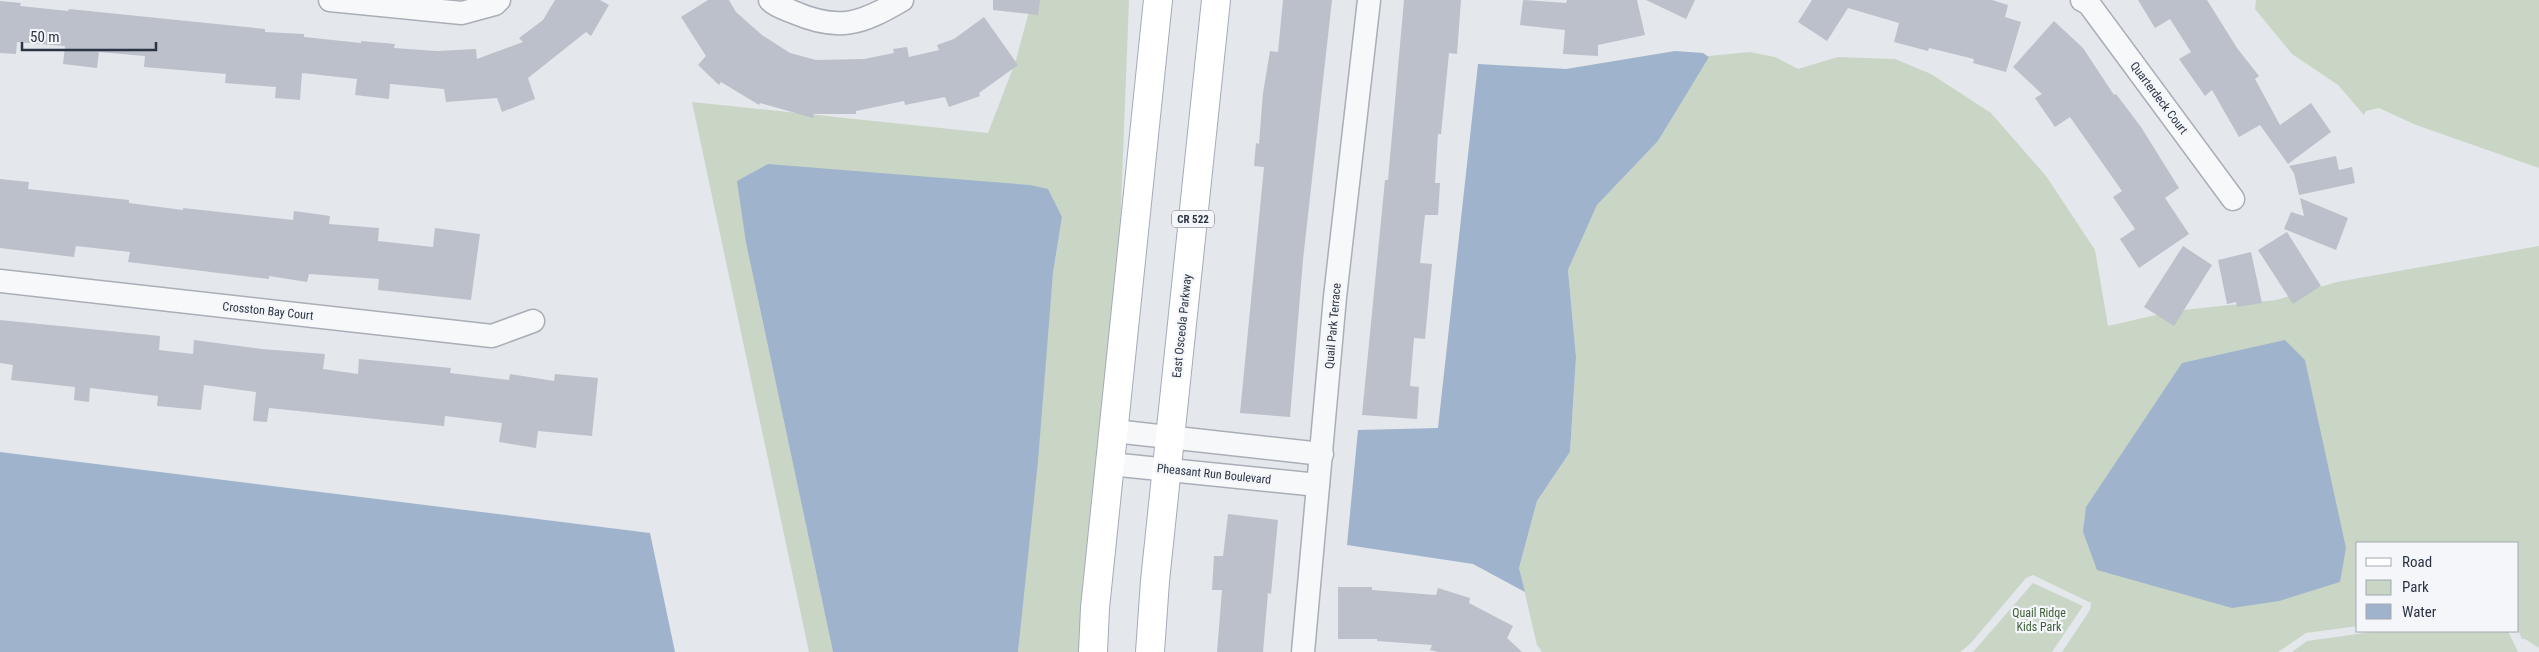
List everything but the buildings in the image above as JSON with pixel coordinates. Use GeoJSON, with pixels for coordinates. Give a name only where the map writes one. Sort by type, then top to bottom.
{"type":"FeatureCollection","features":[{"type":"Feature","properties":{"kind":"main road"},"geometry":{"type":"LineString","coordinates":[[1093,652],[1110,464],[1158,0]]}},
{"type":"Feature","properties":{"kind":"main road","name":"East Osceola Parkway"},"geometry":{"type":"LineString","coordinates":[[1150,652],[1170,437],[1216,0]]}},
{"type":"Feature","properties":{"kind":"street"},"geometry":{"type":"LineString","coordinates":[[330,0],[462,13],[495,4],[499,0]]}},
{"type":"Feature","properties":{"kind":"street"},"geometry":{"type":"LineString","coordinates":[[770,0],[814,21],[848,24],[872,18],[902,0]]}},
{"type":"Feature","properties":{"kind":"street","name":"Quail Park Terrace"},"geometry":{"type":"LineString","coordinates":[[1303,652],[1335,297],[1370,0]]}},
{"type":"Feature","properties":{"kind":"street","name":"Quarterdeck Court"},"geometry":{"type":"LineString","coordinates":[[2082,0],[2089,4],[2233,199]]}},
{"type":"Feature","properties":{"kind":"street","name":"Crosston Bay Court"},"geometry":{"type":"LineString","coordinates":[[0,281],[492,336],[533,321]]}},
{"type":"Feature","properties":{"kind":"street"},"geometry":{"type":"LineString","coordinates":[[1114,431],[1322,454]]}},
{"type":"Feature","properties":{"kind":"street","name":"Pheasant Run Boulevard"},"geometry":{"type":"LineString","coordinates":[[1110,464],[1318,485]]}},
{"type":"Feature","properties":{"kind":"green space"},"geometry":{"type":"Polygon","coordinates":[[[1032,0],[1129,0],[1118,284],[1083,652],[1018,652],[1053,273],[1062,217],[746,243],[833,652],[809,652],[692,102],[988,133],[1016,60],[1032,0]]]}},
{"type":"Feature","properties":{"kind":"green space"},"geometry":{"type":"Polygon","coordinates":[[[2256,0],[2539,0],[2539,168],[2416,125],[2379,108],[2366,111],[2364,115],[2338,85],[2292,54],[2255,9],[2256,0]]]}},
{"type":"Feature","properties":{"kind":"green space"},"geometry":{"type":"Polygon","coordinates":[[[1750,52],[1775,57],[1798,69],[1838,57],[1895,59],[1931,74],[1991,113],[2046,176],[2095,250],[2108,326],[2174,311],[2276,300],[2337,282],[2539,246],[2539,648],[2522,639],[2519,632],[2519,542],[2356,542],[2356,626],[2306,633],[2278,652],[2062,652],[2090,610],[2091,603],[2033,575],[2026,578],[1970,644],[1960,652],[1542,652],[1537,645],[1519,568],[1537,501],[1570,452],[1576,357],[1568,270],[1597,205],[1658,141],[1709,56],[1750,52]]]}},
{"type":"Feature","properties":{"kind":"green space","name":"Quail Ridge Kids Park"},"geometry":{"type":"Polygon","coordinates":[[[2033,583],[2083,606],[2052,652],[1973,652],[2033,583]]]}},
{"type":"Feature","properties":{"kind":"green space"},"geometry":{"type":"Polygon","coordinates":[[[2372,632],[2508,632],[2518,652],[2292,652],[2307,641],[2372,632]]]}},
{"type":"Feature","properties":{"kind":"water"},"geometry":{"type":"Polygon","coordinates":[[[1675,51],[1703,53],[1709,57],[1658,141],[1597,205],[1568,270],[1576,357],[1570,452],[1537,501],[1519,568],[1525,592],[1473,564],[1347,545],[1358,430],[1438,428],[1478,64],[1566,69],[1675,51]]]}},
{"type":"Feature","properties":{"kind":"water"},"geometry":{"type":"Polygon","coordinates":[[[768,164],[1030,185],[1048,189],[1062,217],[1053,273],[1038,461],[1018,652],[833,652],[746,243],[737,181],[768,164]]]}},
{"type":"Feature","properties":{"kind":"water"},"geometry":{"type":"Polygon","coordinates":[[[2285,340],[2305,360],[2346,548],[2340,582],[2279,601],[2232,608],[2097,570],[2083,532],[2086,507],[2182,363],[2285,340]]]}},
{"type":"Feature","properties":{"kind":"water"},"geometry":{"type":"Polygon","coordinates":[[[0,452],[650,533],[675,652],[0,652],[0,452]]]}}]}
